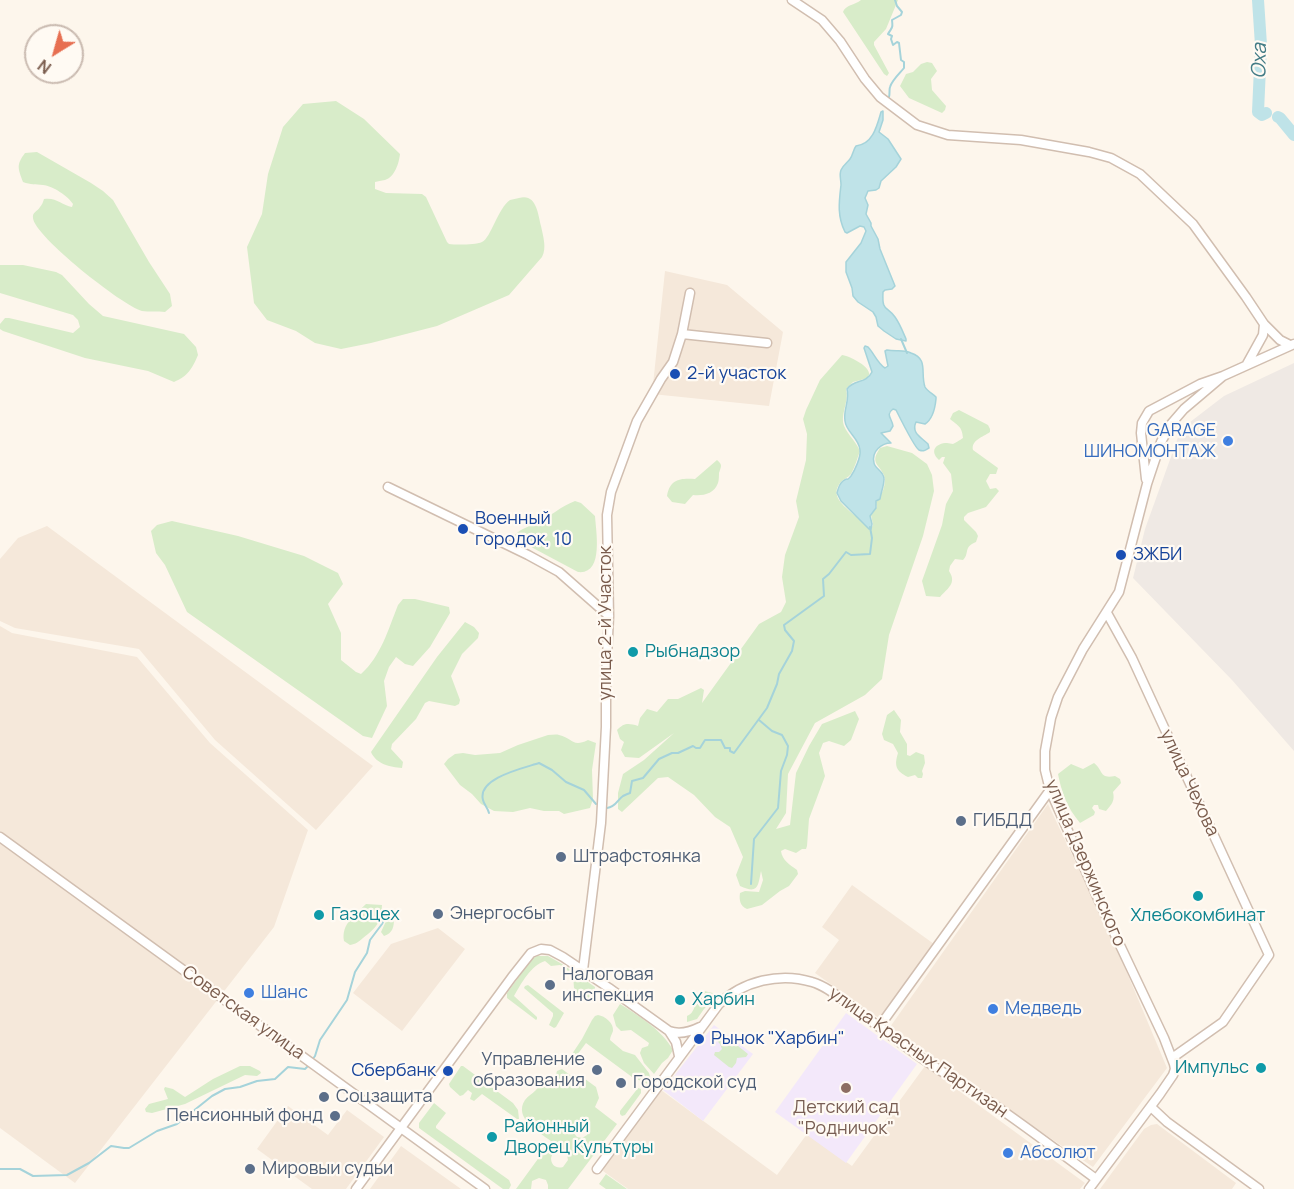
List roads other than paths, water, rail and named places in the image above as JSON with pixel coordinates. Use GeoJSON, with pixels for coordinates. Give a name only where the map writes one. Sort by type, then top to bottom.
{"type":"FeatureCollection","features":[{"type":"Feature","properties":{"kind":"street"},"geometry":{"type":"LineString","coordinates":[[792,0],[822,20],[880,97],[917,125],[948,135],[1021,140],[1089,152],[1111,158],[1140,174],[1193,224],[1264,324],[1280,340],[1292,345]]}},
{"type":"Feature","properties":{"kind":"street","name":"улица 2-й Участок"},"geometry":{"type":"LineString","coordinates":[[583,970],[601,824],[609,616],[607,515],[611,492],[637,421],[673,362],[682,334],[690,293]]}},
{"type":"Feature","properties":{"kind":"street"},"geometry":{"type":"LineString","coordinates":[[1247,364],[1263,335],[1264,324]]}},
{"type":"Feature","properties":{"kind":"street"},"geometry":{"type":"LineString","coordinates":[[682,334],[767,342]]}},
{"type":"Feature","properties":{"kind":"street"},"geometry":{"type":"LineString","coordinates":[[1223,376],[1292,345]]}},
{"type":"Feature","properties":{"kind":"street","name":"улица Дзержинского"},"geometry":{"type":"LineString","coordinates":[[1147,484],[1141,433],[1142,423],[1149,411],[1200,384],[1223,376]]}},
{"type":"Feature","properties":{"kind":"street","name":"улица Дзержинского"},"geometry":{"type":"LineString","coordinates":[[1172,1058],[1050,790],[1045,770],[1045,751],[1051,718],[1058,698],[1083,649],[1119,592],[1147,484],[1161,442],[1171,424],[1184,409],[1223,376]]}},
{"type":"Feature","properties":{"kind":"street"},"geometry":{"type":"LineString","coordinates":[[388,487],[559,572],[609,616]]}},
{"type":"Feature","properties":{"kind":"street","name":"улица Чехова"},"geometry":{"type":"LineString","coordinates":[[1107,613],[1132,658],[1269,955],[1223,1022],[1172,1058]]}},
{"type":"Feature","properties":{"kind":"street"},"geometry":{"type":"LineString","coordinates":[[879,1027],[1050,790]]}},
{"type":"Feature","properties":{"kind":"street","name":"Советская улица"},"geometry":{"type":"LineString","coordinates":[[0,837],[485,1189]]}},
{"type":"Feature","properties":{"kind":"street"},"geometry":{"type":"LineString","coordinates":[[356,1189],[531,953],[541,949],[550,950],[583,970],[669,1031],[676,1042],[679,1056]]}},
{"type":"Feature","properties":{"kind":"street","name":"улица Красных Партизан"},"geometry":{"type":"LineString","coordinates":[[597,1168],[719,1004],[738,989],[771,979],[789,978],[810,981],[822,986],[935,1068],[993,1105],[1096,1179]]}},
{"type":"Feature","properties":{"kind":"street"},"geometry":{"type":"LineString","coordinates":[[669,1031],[680,1033],[692,1031],[703,1025]]}},
{"type":"Feature","properties":{"kind":"street"},"geometry":{"type":"LineString","coordinates":[[1089,1189],[1173,1075],[1175,1069],[1172,1058]]}},
{"type":"Feature","properties":{"kind":"street"},"geometry":{"type":"LineString","coordinates":[[1150,1107],[1259,1189]]}},
{"type":"Feature","properties":{"kind":"water"},"geometry":{"type":"Polygon","coordinates":[[[883,111],[879,132],[888,139],[901,159],[881,181],[879,188],[868,191],[865,198],[868,205],[866,214],[895,286],[883,292],[884,306],[897,320],[906,341],[896,339],[878,326],[873,312],[853,296],[846,272],[846,262],[861,243],[866,231],[860,226],[845,232],[840,215],[841,170],[856,146],[862,145],[870,138],[883,111]]]}},
{"type":"Feature","properties":{"kind":"water"},"geometry":{"type":"Polygon","coordinates":[[[865,346],[885,368],[888,366],[885,351],[887,350],[905,351],[917,356],[922,363],[925,387],[936,397],[930,419],[925,424],[916,422],[915,426],[918,434],[928,444],[929,448],[924,451],[917,448],[896,410],[893,409],[889,413],[893,426],[890,431],[881,433],[891,443],[878,448],[873,459],[883,474],[884,484],[880,499],[876,501],[876,508],[870,516],[871,529],[841,501],[837,493],[841,484],[853,473],[860,456],[859,446],[846,425],[845,417],[847,389],[867,378],[872,372],[865,346]]]}},
{"type":"Feature","properties":{"kind":"waterway"},"geometry":{"type":"LineString","coordinates":[[889,97],[891,84],[904,68],[899,43],[893,45],[892,36],[888,34],[892,27],[892,20],[902,12],[895,0]]}},
{"type":"Feature","properties":{"kind":"waterway","name":"Оха"},"geometry":{"type":"LineString","coordinates":[[1258,0],[1261,45],[1258,112],[1262,115],[1266,113]]}},
{"type":"Feature","properties":{"kind":"waterway","name":"Оха"},"geometry":{"type":"LineString","coordinates":[[1278,117],[1294,135]]}},
{"type":"Feature","properties":{"kind":"waterway"},"geometry":{"type":"LineString","coordinates":[[901,339],[907,353]]}},
{"type":"Feature","properties":{"kind":"waterway"},"geometry":{"type":"LineString","coordinates":[[607,808],[630,793],[632,781],[643,778],[659,759],[672,753],[678,753],[693,746],[700,748],[705,740],[721,740],[725,748],[730,748],[730,751],[734,753],[767,708],[779,674],[792,651],[794,641],[785,630],[784,625],[824,596],[823,579],[846,552],[851,555],[870,554],[872,538],[870,527]]}},
{"type":"Feature","properties":{"kind":"waterway"},"geometry":{"type":"LineString","coordinates":[[751,884],[754,839],[778,808],[781,771],[788,746],[782,735],[772,731],[759,720]]}},
{"type":"Feature","properties":{"kind":"waterway"},"geometry":{"type":"LineString","coordinates":[[489,813],[483,800],[483,792],[487,786],[503,775],[539,763],[566,782],[584,790],[596,804]]}},
{"type":"Feature","properties":{"kind":"waterway"},"geometry":{"type":"LineString","coordinates":[[312,1060],[320,1040],[347,1000],[355,972],[367,953],[370,940],[382,924],[385,911]]}},
{"type":"Feature","properties":{"kind":"waterway"},"geometry":{"type":"LineString","coordinates":[[0,1169],[20,1169],[33,1176],[67,1175],[89,1163],[111,1146],[129,1148],[157,1131],[177,1124],[212,1096],[225,1089],[275,1079],[288,1067],[305,1069],[309,1065]]}},
{"type":"Feature","properties":{"kind":"place","name":"2-й участок"},"geometry":{"type":"Point","coordinates":[675,374]}},
{"type":"Feature","properties":{"kind":"place","name":"GARAGE ШИНОМОНТАЖ"},"geometry":{"type":"Point","coordinates":[1228,441]}},
{"type":"Feature","properties":{"kind":"place","name":"Военный городок, 10"},"geometry":{"type":"Point","coordinates":[463,529]}},
{"type":"Feature","properties":{"kind":"place","name":"ЗЖБИ"},"geometry":{"type":"Point","coordinates":[1121,555]}},
{"type":"Feature","properties":{"kind":"place","name":"Рыбнадзор"},"geometry":{"type":"Point","coordinates":[633,652]}},
{"type":"Feature","properties":{"kind":"place","name":"ГИБДД"},"geometry":{"type":"Point","coordinates":[961,821]}},
{"type":"Feature","properties":{"kind":"place","name":"Штрафстоянка"},"geometry":{"type":"Point","coordinates":[561,857]}},
{"type":"Feature","properties":{"kind":"place","name":"Хлебокомбинат"},"geometry":{"type":"Point","coordinates":[1198,896]}},
{"type":"Feature","properties":{"kind":"place","name":"Энергосбыт"},"geometry":{"type":"Point","coordinates":[438,914]}},
{"type":"Feature","properties":{"kind":"place","name":"Газоцех"},"geometry":{"type":"Point","coordinates":[319,915]}},
{"type":"Feature","properties":{"kind":"place","name":"Налоговая инспекция"},"geometry":{"type":"Point","coordinates":[550,985]}},
{"type":"Feature","properties":{"kind":"place","name":"Шанс"},"geometry":{"type":"Point","coordinates":[249,993]}},
{"type":"Feature","properties":{"kind":"place","name":"Харбин"},"geometry":{"type":"Point","coordinates":[680,1000]}},
{"type":"Feature","properties":{"kind":"place","name":"Медведь"},"geometry":{"type":"Point","coordinates":[993,1009]}},
{"type":"Feature","properties":{"kind":"place","name":"Рынок \"Харбин\""},"geometry":{"type":"Point","coordinates":[699,1039]}},
{"type":"Feature","properties":{"kind":"place","name":"Импульс"},"geometry":{"type":"Point","coordinates":[1261,1068]}},
{"type":"Feature","properties":{"kind":"place","name":"Управление образования"},"geometry":{"type":"Point","coordinates":[597,1070]}},
{"type":"Feature","properties":{"kind":"place","name":"Сбербанк"},"geometry":{"type":"Point","coordinates":[448,1071]}},
{"type":"Feature","properties":{"kind":"place","name":"Городской суд"},"geometry":{"type":"Point","coordinates":[621,1083]}},
{"type":"Feature","properties":{"kind":"place","name":"Детский сад \"Родничок\""},"geometry":{"type":"Point","coordinates":[846,1088]}},
{"type":"Feature","properties":{"kind":"place","name":"Соцзащита"},"geometry":{"type":"Point","coordinates":[324,1097]}},
{"type":"Feature","properties":{"kind":"place","name":"Пенсионный фонд"},"geometry":{"type":"Point","coordinates":[335,1116]}},
{"type":"Feature","properties":{"kind":"place","name":"Районный Дворец Культуры"},"geometry":{"type":"Point","coordinates":[492,1137]}},
{"type":"Feature","properties":{"kind":"place","name":"Абсолют"},"geometry":{"type":"Point","coordinates":[1008,1153]}},
{"type":"Feature","properties":{"kind":"place","name":"Мировыи судьи"},"geometry":{"type":"Point","coordinates":[250,1169]}}]}
